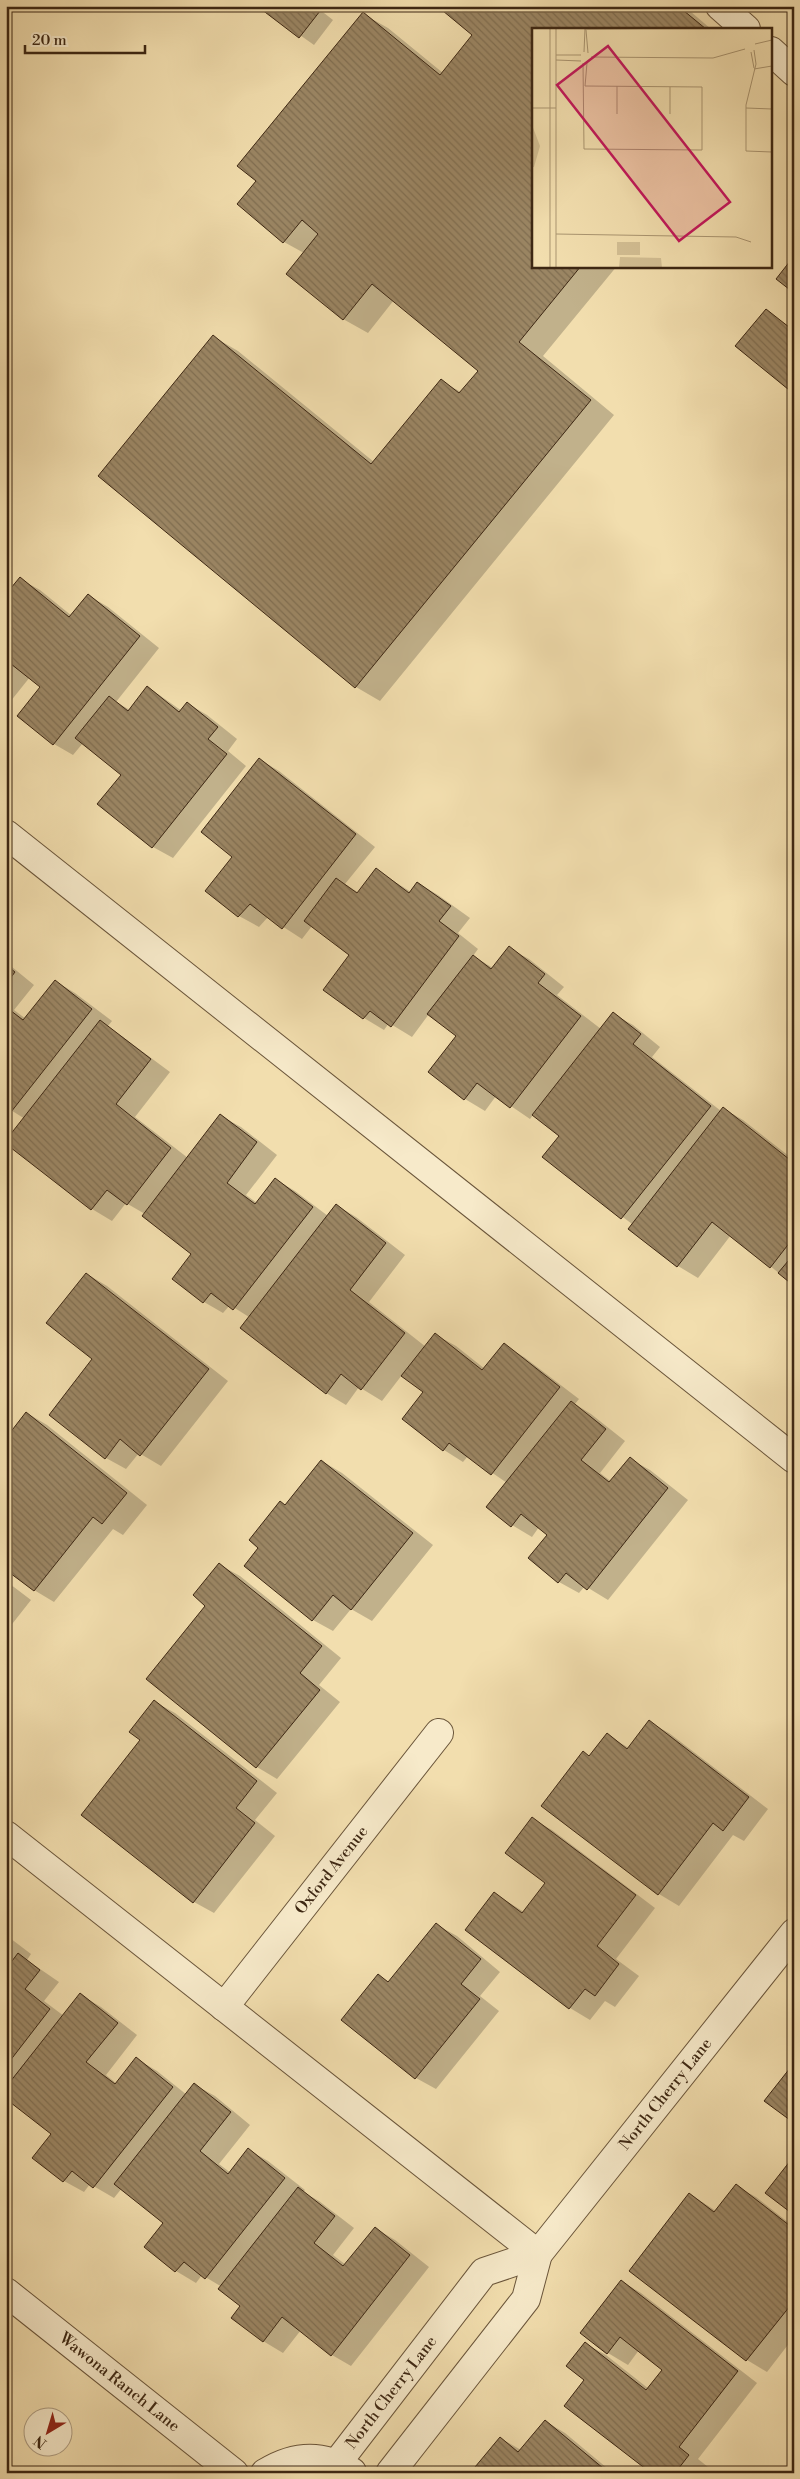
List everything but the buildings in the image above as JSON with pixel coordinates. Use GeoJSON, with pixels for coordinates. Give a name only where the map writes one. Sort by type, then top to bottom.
{"type":"FeatureCollection","features":[{"type":"Feature","properties":{"kind":"street"},"geometry":{"type":"LineString","coordinates":[[720,6],[745,28]]}},
{"type":"Feature","properties":{"kind":"street"},"geometry":{"type":"LineString","coordinates":[[772,52],[794,72]]}},
{"type":"Feature","properties":{"kind":"street"},"geometry":{"type":"LineString","coordinates":[[6,834],[794,1459]]}},
{"type":"Feature","properties":{"kind":"street","name":"Oxford Avenue"},"geometry":{"type":"LineString","coordinates":[[224,2007],[439,1733]]}},
{"type":"Feature","properties":{"kind":"street"},"geometry":{"type":"LineString","coordinates":[[6,1835],[538,2254]]}},
{"type":"Feature","properties":{"kind":"street","name":"North Cherry Lane"},"geometry":{"type":"LineString","coordinates":[[390,2473],[526,2300],[538,2254],[794,1933]]}},
{"type":"Feature","properties":{"kind":"street","name":"North Cherry Lane"},"geometry":{"type":"LineString","coordinates":[[345,2468],[484,2272],[538,2254]]}},
{"type":"Feature","properties":{"kind":"street","name":"Wawona Ranch Lane"},"geometry":{"type":"LineString","coordinates":[[6,2292],[234,2473]]}},
{"type":"Feature","properties":{"kind":"street"},"geometry":{"type":"LineString","coordinates":[[265,2473],[281,2463],[299,2458],[318,2458],[345,2468]]}}]}
